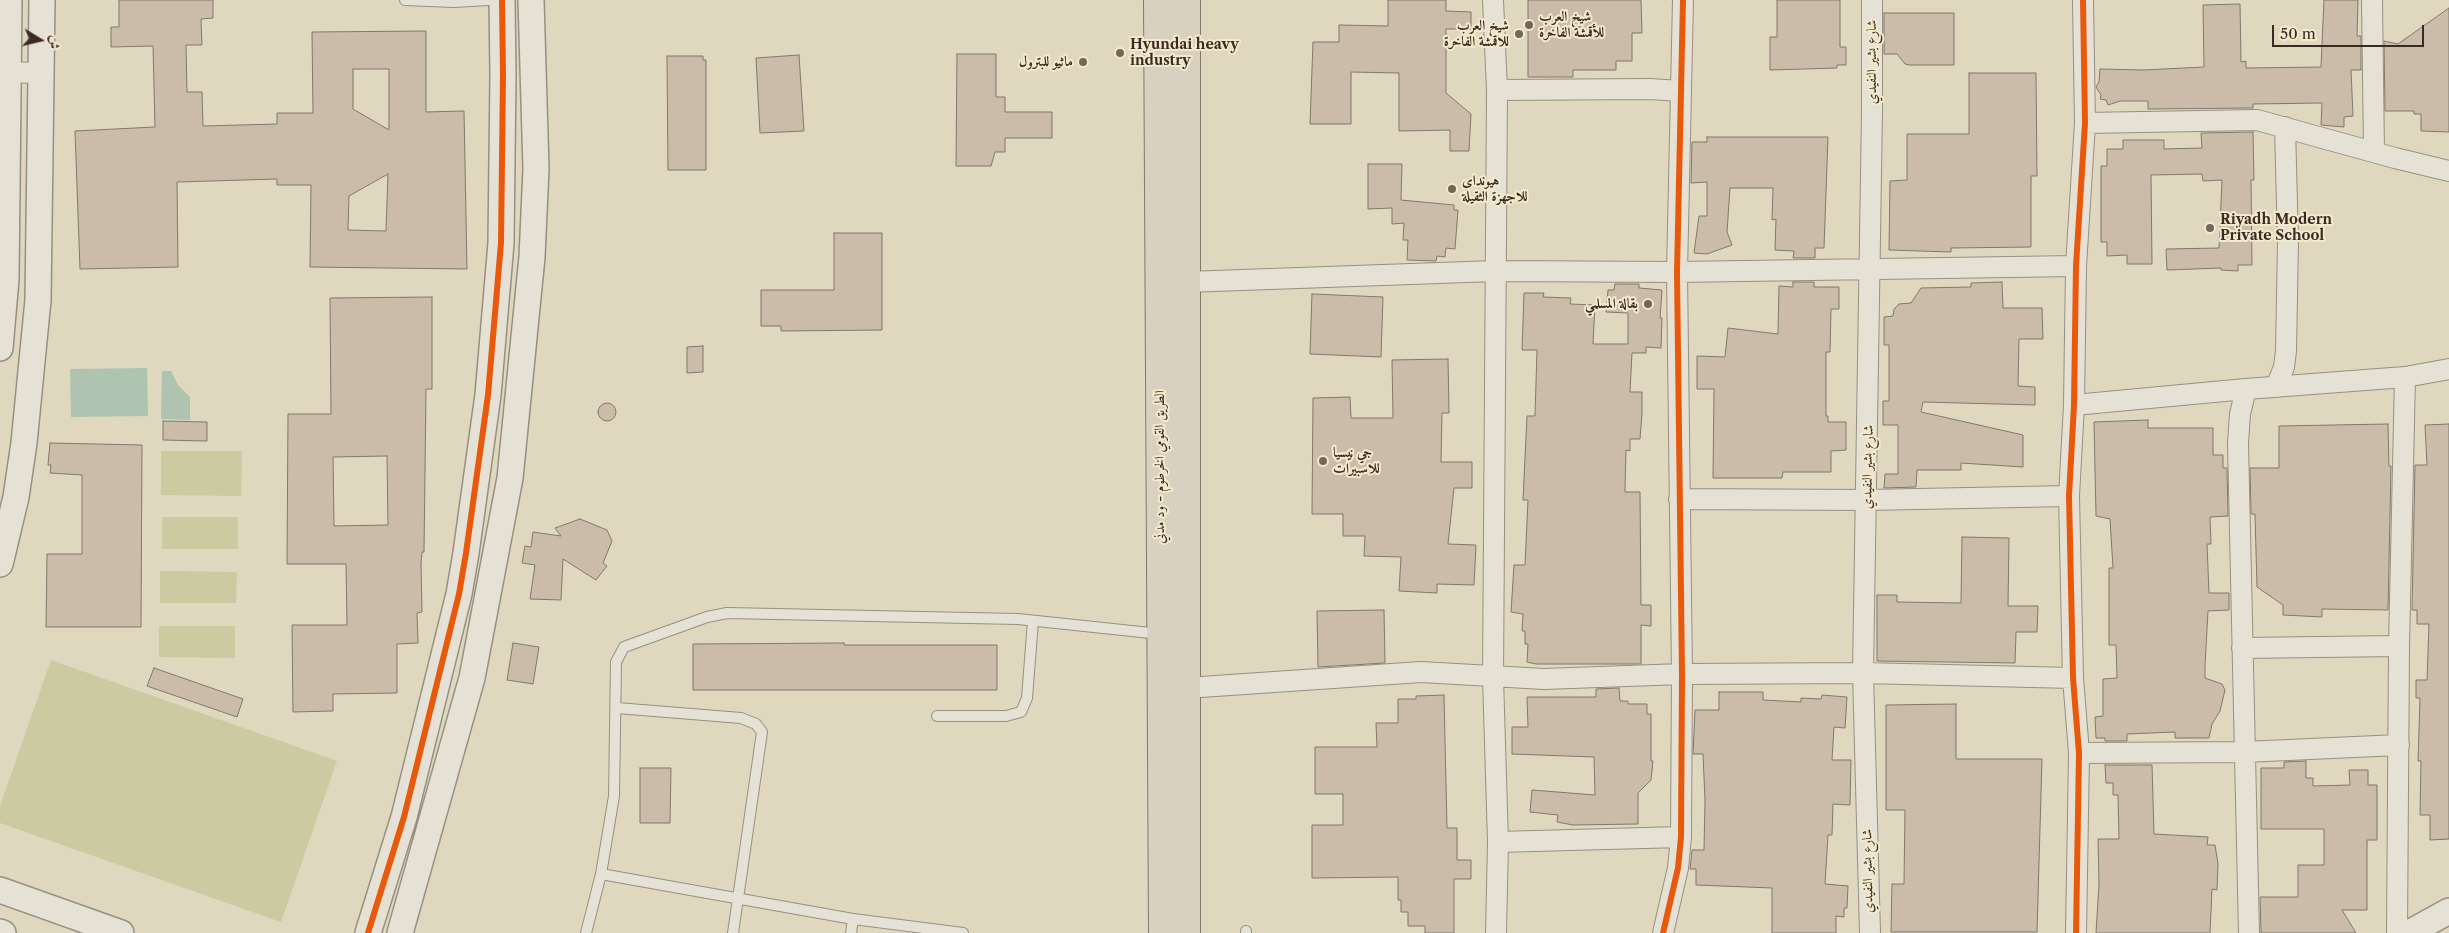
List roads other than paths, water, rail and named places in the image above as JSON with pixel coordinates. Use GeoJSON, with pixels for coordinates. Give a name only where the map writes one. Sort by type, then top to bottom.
{"type":"FeatureCollection","features":[{"type":"Feature","properties":{"kind":"highway","name":"الطريق القومي الخرطوم - ود مدني"},"geometry":{"type":"LineString","coordinates":[[1158,0],[1163,933]]}},
{"type":"Feature","properties":{"kind":"highway","name":"الطريق القومي الخرطوم - ود مدني"},"geometry":{"type":"LineString","coordinates":[[1186,0],[1186,933]]}},
{"type":"Feature","properties":{"kind":"highway"},"geometry":{"type":"LineString","coordinates":[[1186,29],[1198,0]]}},
{"type":"Feature","properties":{"kind":"street"},"geometry":{"type":"LineString","coordinates":[[0,348],[6,279],[5,72],[10,0]]}},
{"type":"Feature","properties":{"kind":"street"},"geometry":{"type":"LineString","coordinates":[[0,564],[16,497],[24,443],[38,300],[42,0]]}},
{"type":"Feature","properties":{"kind":"street"},"geometry":{"type":"LineString","coordinates":[[502,0],[501,243],[486,405],[459,594],[404,817],[372,923],[402,928],[472,678],[510,478],[532,257],[536,169],[531,0]]}},
{"type":"Feature","properties":{"kind":"street"},"geometry":{"type":"LineString","coordinates":[[1493,0],[1497,90],[1493,678],[1498,842],[1496,933]]}},
{"type":"Feature","properties":{"kind":"street"},"geometry":{"type":"LineString","coordinates":[[1663,933],[1678,868],[1681,837],[1682,674],[1677,272],[1680,91],[1684,47],[1683,0]]}},
{"type":"Feature","properties":{"kind":"street","name":"شارع بشير النفيدي"},"geometry":{"type":"LineString","coordinates":[[1870,933],[1863,673],[1867,500],[1872,0]]}},
{"type":"Feature","properties":{"kind":"street"},"geometry":{"type":"LineString","coordinates":[[2076,933],[2079,753],[2073,678],[2069,496],[2074,405],[2076,266],[2086,123],[2084,0]]}},
{"type":"Feature","properties":{"kind":"street"},"geometry":{"type":"LineString","coordinates":[[2372,0],[2374,152]]}},
{"type":"Feature","properties":{"kind":"street"},"geometry":{"type":"LineString","coordinates":[[5,72],[42,73]]}},
{"type":"Feature","properties":{"kind":"street"},"geometry":{"type":"LineString","coordinates":[[1497,90],[1650,88],[1680,91]]}},
{"type":"Feature","properties":{"kind":"street"},"geometry":{"type":"LineString","coordinates":[[2086,123],[2243,120],[2268,122],[2449,171]]}},
{"type":"Feature","properties":{"kind":"street"},"geometry":{"type":"LineString","coordinates":[[2276,387],[2284,366],[2286,351],[2288,242],[2285,127]]}},
{"type":"Feature","properties":{"kind":"street"},"geometry":{"type":"LineString","coordinates":[[1186,282],[1495,271],[1677,272],[2076,266]]}},
{"type":"Feature","properties":{"kind":"street"},"geometry":{"type":"LineString","coordinates":[[2074,405],[2405,377],[2449,368]]}},
{"type":"Feature","properties":{"kind":"street"},"geometry":{"type":"LineString","coordinates":[[2397,933],[2399,646],[2405,377]]}},
{"type":"Feature","properties":{"kind":"street"},"geometry":{"type":"LineString","coordinates":[[2246,389],[2240,414],[2238,443],[2249,933]]}},
{"type":"Feature","properties":{"kind":"street"},"geometry":{"type":"LineString","coordinates":[[1680,499],[1867,500],[2069,496]]}},
{"type":"Feature","properties":{"kind":"street"},"geometry":{"type":"LineString","coordinates":[[2242,648],[2399,646]]}},
{"type":"Feature","properties":{"kind":"street"},"geometry":{"type":"LineString","coordinates":[[1186,688],[1421,672],[1493,678],[1544,679],[1682,674],[1863,673],[2073,678]]}},
{"type":"Feature","properties":{"kind":"street"},"geometry":{"type":"LineString","coordinates":[[2079,753],[2244,752],[2398,745]]}},
{"type":"Feature","properties":{"kind":"street"},"geometry":{"type":"LineString","coordinates":[[1498,842],[1681,837]]}},
{"type":"Feature","properties":{"kind":"street"},"geometry":{"type":"LineString","coordinates":[[0,890],[121,933]]}},
{"type":"Feature","properties":{"kind":"street"},"geometry":{"type":"LineString","coordinates":[[2409,933],[2449,911]]}},
{"type":"Feature","properties":{"kind":"lane"},"geometry":{"type":"LineString","coordinates":[[405,0],[454,2],[489,0]]}},
{"type":"Feature","properties":{"kind":"lane"},"geometry":{"type":"LineString","coordinates":[[586,933],[601,874],[614,796],[617,708],[616,662],[624,647],[716,615],[727,613],[1033,621],[1161,634]]}},
{"type":"Feature","properties":{"kind":"lane"},"geometry":{"type":"LineString","coordinates":[[938,716],[1006,716],[1021,712],[1027,698],[1033,621]]}},
{"type":"Feature","properties":{"kind":"lane"},"geometry":{"type":"LineString","coordinates":[[617,708],[741,718],[756,724],[762,732],[740,899],[733,933]]}},
{"type":"Feature","properties":{"kind":"lane"},"geometry":{"type":"LineString","coordinates":[[601,874],[854,919],[963,933]]}},
{"type":"Feature","properties":{"kind":"lane"},"geometry":{"type":"LineString","coordinates":[[851,933],[854,919]]}},
{"type":"Feature","properties":{"kind":"place","name":"شيخ العرب للأقمشة الفاخرة"},"geometry":{"type":"Point","coordinates":[1529,25]}},
{"type":"Feature","properties":{"kind":"place","name":"شيخ العرب للاقمشة الفاخرة"},"geometry":{"type":"Point","coordinates":[1519,34]}},
{"type":"Feature","properties":{"kind":"place","name":"Hyundai heavy industry"},"geometry":{"type":"Point","coordinates":[1120,53]}},
{"type":"Feature","properties":{"kind":"place","name":"ماثيو للبترول"},"geometry":{"type":"Point","coordinates":[1083,62]}},
{"type":"Feature","properties":{"kind":"place","name":"هيونداي للاجهزة الثقيلة"},"geometry":{"type":"Point","coordinates":[1452,189]}},
{"type":"Feature","properties":{"kind":"place","name":"Riyadh Modern Private School"},"geometry":{"type":"Point","coordinates":[2210,228]}},
{"type":"Feature","properties":{"kind":"place","name":"بقالة المسلمي"},"geometry":{"type":"Point","coordinates":[1648,304]}},
{"type":"Feature","properties":{"kind":"place","name":"جي نيسيا للاسبيرات"},"geometry":{"type":"Point","coordinates":[1323,461]}}]}
